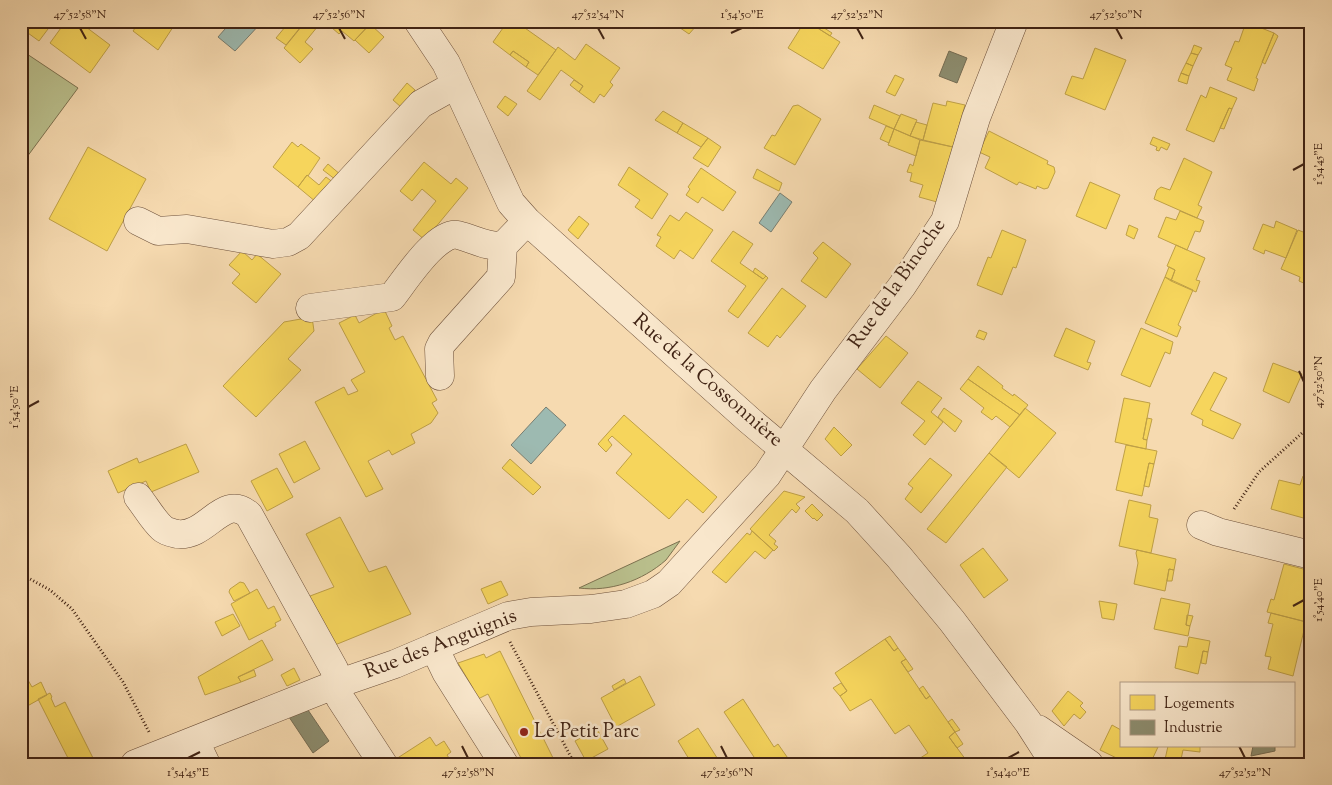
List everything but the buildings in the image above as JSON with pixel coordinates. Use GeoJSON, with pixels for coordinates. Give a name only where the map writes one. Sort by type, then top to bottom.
{"type":"FeatureCollection","features":[{"type":"Feature","properties":{"kind":"street","name":"Rue de la Cossonnière"},"geometry":{"type":"LineString","coordinates":[[418,21],[446,62],[455,86],[511,203],[527,221],[749,420],[857,511],[899,557],[952,621],[1028,722],[1055,764]]}},
{"type":"Feature","properties":{"kind":"street","name":"Rue de la Binoche"},"geometry":{"type":"LineString","coordinates":[[784,448],[823,390],[902,286],[945,221],[976,118],[1014,21]]}},
{"type":"Feature","properties":{"kind":"street"},"geometry":{"type":"LineString","coordinates":[[138,221],[158,231],[187,229],[273,244],[288,242],[299,236],[421,104],[455,86]]}},
{"type":"Feature","properties":{"kind":"street"},"geometry":{"type":"LineString","coordinates":[[440,376],[439,349],[442,343],[501,276],[503,246],[527,221]]}},
{"type":"Feature","properties":{"kind":"street"},"geometry":{"type":"LineString","coordinates":[[310,308],[392,297],[436,243],[447,236],[456,234],[492,246],[503,246]]}},
{"type":"Feature","properties":{"kind":"street","name":"Rue des Anguignis"},"geometry":{"type":"LineString","coordinates":[[135,764],[161,754],[200,752],[336,685],[395,664],[508,616],[531,612],[591,609],[626,604],[653,594],[669,583],[682,570],[767,475],[784,448]]}},
{"type":"Feature","properties":{"kind":"street"},"geometry":{"type":"LineString","coordinates":[[138,497],[163,529],[175,533],[187,534],[199,530],[224,511],[234,507],[243,510],[249,515],[334,669],[340,698],[383,764]]}},
{"type":"Feature","properties":{"kind":"street"},"geometry":{"type":"LineString","coordinates":[[1209,528],[1311,555]]}},
{"type":"Feature","properties":{"kind":"street"},"geometry":{"type":"LineString","coordinates":[[434,647],[446,672],[504,764]]}},
{"type":"Feature","properties":{"kind":"street","name":"Rue de la Cossonnière"},"geometry":{"type":"LineString","coordinates":[[1028,722],[1089,764]]}},
{"type":"Feature","properties":{"kind":"path"},"geometry":{"type":"LineString","coordinates":[[1209,528],[1259,472],[1311,425]]}},
{"type":"Feature","properties":{"kind":"path"},"geometry":{"type":"LineString","coordinates":[[21,574],[50,590],[72,609],[123,682],[161,754]]}},
{"type":"Feature","properties":{"kind":"path"},"geometry":{"type":"LineString","coordinates":[[510,641],[572,759]]}},
{"type":"Feature","properties":{"kind":"green space"},"geometry":{"type":"Polygon","coordinates":[[[21,50],[78,88],[21,165],[21,50]]]}},
{"type":"Feature","properties":{"kind":"green space"},"geometry":{"type":"Polygon","coordinates":[[[680,541],[666,560],[647,574],[614,586],[591,589],[579,588],[680,541]]]}},
{"type":"Feature","properties":{"kind":"water"},"geometry":{"type":"Polygon","coordinates":[[[232,21],[260,21],[261,23],[235,51],[218,37],[232,21]]]}},
{"type":"Feature","properties":{"kind":"water"},"geometry":{"type":"Polygon","coordinates":[[[780,193],[792,202],[771,232],[759,223],[780,193]]]}},
{"type":"Feature","properties":{"kind":"water"},"geometry":{"type":"Polygon","coordinates":[[[546,407],[566,425],[531,464],[511,445],[546,407]]]}},
{"type":"Feature","properties":{"kind":"place","name":"Le Petit Parc"},"geometry":{"type":"Point","coordinates":[524,732]}}]}
